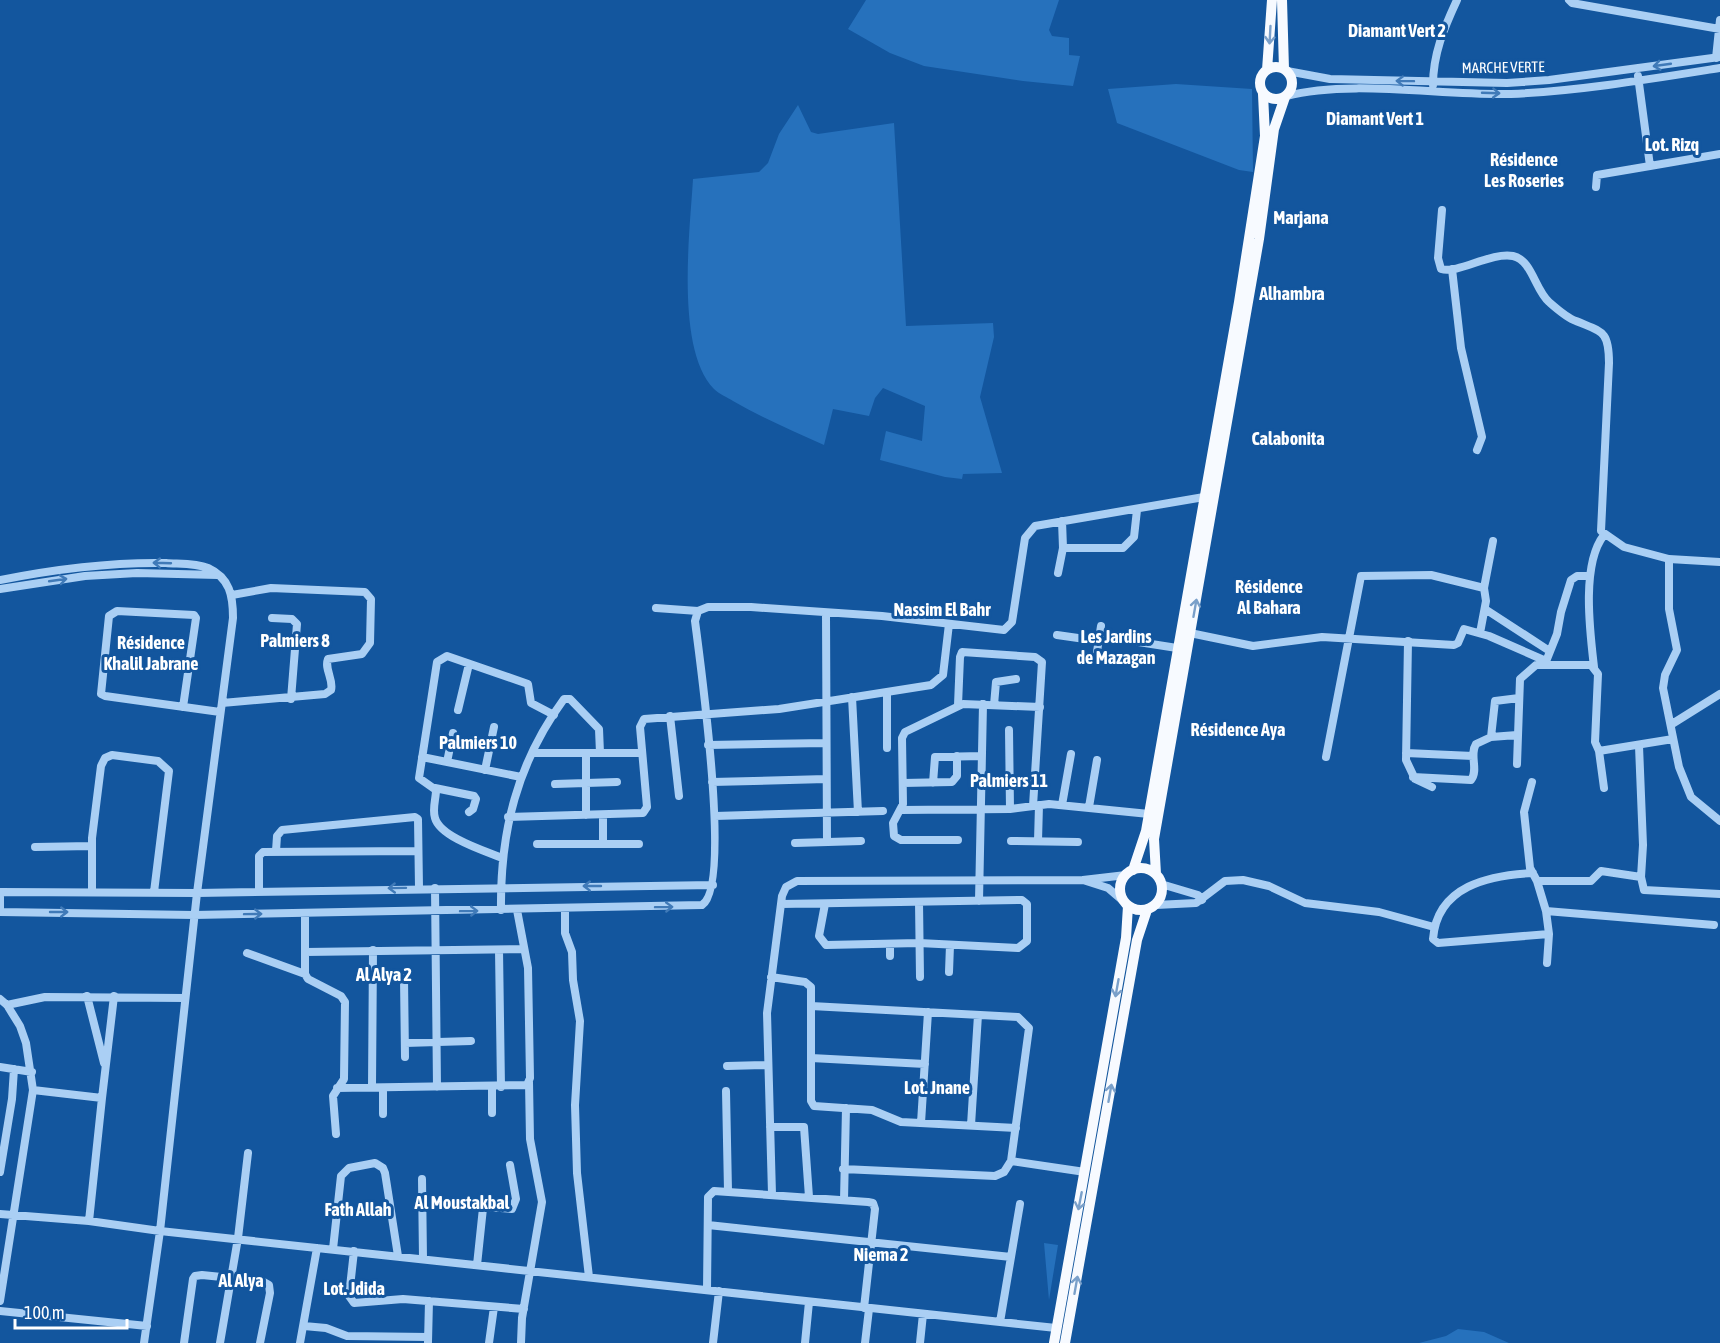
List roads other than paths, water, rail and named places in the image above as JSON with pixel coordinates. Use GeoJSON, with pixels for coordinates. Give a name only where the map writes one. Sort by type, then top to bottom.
{"type":"FeatureCollection","features":[{"type":"Feature","properties":{"kind":"main road"},"geometry":{"type":"LineString","coordinates":[[1054,1343],[1126,938],[1125,903],[1120,886],[1130,872],[1143,844],[1149,814],[1262,158],[1265,125],[1260,83],[1268,70],[1272,0]]}},
{"type":"Feature","properties":{"kind":"main road"},"geometry":{"type":"LineString","coordinates":[[1065,1343],[1139,930],[1151,907],[1161,895],[1154,839],[1259,239],[1274,129],[1292,86],[1285,70],[1282,0]]}},
{"type":"Feature","properties":{"kind":"main road"},"geometry":{"type":"LineString","coordinates":[[1268,70],[1285,70]]}},
{"type":"Feature","properties":{"kind":"main road"},"geometry":{"type":"LineString","coordinates":[[1263,94],[1274,99],[1286,96]]}},
{"type":"Feature","properties":{"kind":"main road"},"geometry":{"type":"LineString","coordinates":[[1130,872],[1143,868],[1159,879]]}},
{"type":"Feature","properties":{"kind":"main road"},"geometry":{"type":"LineString","coordinates":[[1125,903],[1139,910],[1151,907]]}},
{"type":"Feature","properties":{"kind":"street"},"geometry":{"type":"LineString","coordinates":[[1433,91],[1433,68],[1440,40],[1457,0]]}},
{"type":"Feature","properties":{"kind":"street"},"geometry":{"type":"LineString","coordinates":[[1569,0],[1572,3],[1719,26],[1718,58]]}},
{"type":"Feature","properties":{"kind":"street","name":"MARCHE VERTE"},"geometry":{"type":"LineString","coordinates":[[1285,70],[1319,78],[1507,83],[1718,58]]}},
{"type":"Feature","properties":{"kind":"street"},"geometry":{"type":"LineString","coordinates":[[1638,68],[1650,166]]}},
{"type":"Feature","properties":{"kind":"street","name":"MARCHE VERTE"},"geometry":{"type":"LineString","coordinates":[[1286,96],[1320,90],[1510,94],[1638,80],[1720,68]]}},
{"type":"Feature","properties":{"kind":"street"},"geometry":{"type":"LineString","coordinates":[[1596,188],[1597,175],[1720,154]]}},
{"type":"Feature","properties":{"kind":"street"},"geometry":{"type":"LineString","coordinates":[[1442,210],[1438,265],[1443,270],[1492,258],[1511,256],[1521,258],[1528,266],[1536,286],[1549,302],[1570,318],[1593,326],[1605,336],[1609,363],[1601,529],[1604,535],[1624,547],[1669,559],[1720,562]]}},
{"type":"Feature","properties":{"kind":"street"},"geometry":{"type":"LineString","coordinates":[[1452,269],[1461,348],[1482,437],[1482,443],[1477,450]]}},
{"type":"Feature","properties":{"kind":"street"},"geometry":{"type":"LineString","coordinates":[[656,608],[698,611],[708,607],[740,607],[882,616],[1000,630],[1009,627],[1026,535],[1039,525],[1204,497]]}},
{"type":"Feature","properties":{"kind":"street"},"geometry":{"type":"LineString","coordinates":[[1063,548],[1123,548],[1134,537],[1137,510]]}},
{"type":"Feature","properties":{"kind":"street"},"geometry":{"type":"LineString","coordinates":[[1058,573],[1063,548],[1062,521]]}},
{"type":"Feature","properties":{"kind":"street"},"geometry":{"type":"LineString","coordinates":[[1604,535],[1599,541],[1590,576],[1589,624],[1594,667],[1598,674],[1595,742],[1599,751],[1604,788]]}},
{"type":"Feature","properties":{"kind":"street"},"geometry":{"type":"LineString","coordinates":[[1480,633],[1485,609],[1484,588],[1493,542]]}},
{"type":"Feature","properties":{"kind":"street"},"geometry":{"type":"LineString","coordinates":[[1669,559],[1669,609],[1677,650],[1665,675],[1663,688],[1672,724],[1678,767],[1691,797],[1720,821]]}},
{"type":"Feature","properties":{"kind":"street"},"geometry":{"type":"LineString","coordinates":[[0,580],[67,568],[129,563],[202,566],[218,575],[228,586],[232,595],[233,618],[194,915],[160,1231],[144,1343]]}},
{"type":"Feature","properties":{"kind":"street"},"geometry":{"type":"LineString","coordinates":[[0,589],[95,575],[218,575]]}},
{"type":"Feature","properties":{"kind":"street"},"geometry":{"type":"LineString","coordinates":[[1326,757],[1359,579],[1362,575],[1431,575],[1484,588]]}},
{"type":"Feature","properties":{"kind":"street"},"geometry":{"type":"LineString","coordinates":[[1545,663],[1548,650],[1557,634],[1571,580],[1577,576],[1590,576]]}},
{"type":"Feature","properties":{"kind":"street"},"geometry":{"type":"LineString","coordinates":[[183,706],[197,622],[194,615],[117,611],[109,616],[101,694],[183,706],[221,707],[328,693],[332,685],[326,665],[328,659],[362,654],[370,643],[369,595],[271,588],[232,595]]}},
{"type":"Feature","properties":{"kind":"street"},"geometry":{"type":"LineString","coordinates":[[1485,609],[1548,650]]}},
{"type":"Feature","properties":{"kind":"street"},"geometry":{"type":"LineString","coordinates":[[0,897],[0,912],[194,915],[699,906],[708,901],[713,885],[715,816],[695,621],[698,611]]}},
{"type":"Feature","properties":{"kind":"street"},"geometry":{"type":"LineString","coordinates":[[826,613],[827,842]]}},
{"type":"Feature","properties":{"kind":"street"},"geometry":{"type":"LineString","coordinates":[[272,618],[290,618],[297,624],[291,699]]}},
{"type":"Feature","properties":{"kind":"street"},"geometry":{"type":"LineString","coordinates":[[508,817],[647,811],[640,727],[642,720],[647,717],[779,709],[931,686],[943,675],[949,624]]}},
{"type":"Feature","properties":{"kind":"street"},"geometry":{"type":"LineString","coordinates":[[1190,633],[1253,646],[1310,638],[1454,645],[1458,643],[1463,629],[1480,633],[1545,663]]}},
{"type":"Feature","properties":{"kind":"street"},"geometry":{"type":"LineString","coordinates":[[1057,635],[1100,635],[1177,648]]}},
{"type":"Feature","properties":{"kind":"street"},"geometry":{"type":"LineString","coordinates":[[1096,658],[1100,635]]}},
{"type":"Feature","properties":{"kind":"street"},"geometry":{"type":"LineString","coordinates":[[1408,641],[1407,766],[1413,777],[1432,788]]}},
{"type":"Feature","properties":{"kind":"street"},"geometry":{"type":"LineString","coordinates":[[958,705],[960,657],[966,652],[1035,657],[1043,664],[1036,805],[1038,841]]}},
{"type":"Feature","properties":{"kind":"street"},"geometry":{"type":"LineString","coordinates":[[469,812],[473,809],[476,799],[474,796],[435,788],[420,780],[437,662],[447,656],[528,684],[531,689],[531,703],[554,715]]}},
{"type":"Feature","properties":{"kind":"street"},"geometry":{"type":"LineString","coordinates":[[1516,764],[1520,679],[1536,665],[1545,663],[1594,667]]}},
{"type":"Feature","properties":{"kind":"street"},"geometry":{"type":"LineString","coordinates":[[458,710],[469,664]]}},
{"type":"Feature","properties":{"kind":"street"},"geometry":{"type":"LineString","coordinates":[[994,705],[996,682],[1016,679]]}},
{"type":"Feature","properties":{"kind":"street"},"geometry":{"type":"LineString","coordinates":[[887,692],[887,748]]}},
{"type":"Feature","properties":{"kind":"street"},"geometry":{"type":"LineString","coordinates":[[1672,724],[1720,694]]}},
{"type":"Feature","properties":{"kind":"street"},"geometry":{"type":"LineString","coordinates":[[852,697],[858,812]]}},
{"type":"Feature","properties":{"kind":"street"},"geometry":{"type":"LineString","coordinates":[[1491,737],[1495,701],[1519,698]]}},
{"type":"Feature","properties":{"kind":"street"},"geometry":{"type":"LineString","coordinates":[[501,910],[502,858],[508,817],[521,777],[532,753],[564,699],[570,699],[599,729],[600,753]]}},
{"type":"Feature","properties":{"kind":"street"},"geometry":{"type":"LineString","coordinates":[[979,901],[983,704]]}},
{"type":"Feature","properties":{"kind":"street"},"geometry":{"type":"LineString","coordinates":[[958,840],[899,839],[894,836],[893,823],[902,810],[902,738],[904,732],[910,727],[930,722],[958,705],[1040,707]]}},
{"type":"Feature","properties":{"kind":"street"},"geometry":{"type":"LineString","coordinates":[[670,716],[679,796]]}},
{"type":"Feature","properties":{"kind":"street"},"geometry":{"type":"LineString","coordinates":[[485,770],[494,727]]}},
{"type":"Feature","properties":{"kind":"street"},"geometry":{"type":"LineString","coordinates":[[1009,730],[1010,809]]}},
{"type":"Feature","properties":{"kind":"street"},"geometry":{"type":"LineString","coordinates":[[447,762],[453,733]]}},
{"type":"Feature","properties":{"kind":"street"},"geometry":{"type":"LineString","coordinates":[[1413,777],[1471,780],[1475,774],[1474,746],[1491,737],[1517,735]]}},
{"type":"Feature","properties":{"kind":"street"},"geometry":{"type":"LineString","coordinates":[[1599,751],[1673,739]]}},
{"type":"Feature","properties":{"kind":"street"},"geometry":{"type":"LineString","coordinates":[[708,745],[826,743]]}},
{"type":"Feature","properties":{"kind":"street"},"geometry":{"type":"LineString","coordinates":[[1639,746],[1643,845],[1641,877],[1644,890],[1720,894]]}},
{"type":"Feature","properties":{"kind":"street"},"geometry":{"type":"LineString","coordinates":[[532,753],[642,753]]}},
{"type":"Feature","properties":{"kind":"street"},"geometry":{"type":"LineString","coordinates":[[586,753],[586,815]]}},
{"type":"Feature","properties":{"kind":"street"},"geometry":{"type":"LineString","coordinates":[[1406,753],[1473,756]]}},
{"type":"Feature","properties":{"kind":"street"},"geometry":{"type":"LineString","coordinates":[[1062,805],[1071,754]]}},
{"type":"Feature","properties":{"kind":"street"},"geometry":{"type":"LineString","coordinates":[[92,892],[91,846],[103,760],[112,755],[163,764],[169,774],[154,892]]}},
{"type":"Feature","properties":{"kind":"street"},"geometry":{"type":"LineString","coordinates":[[903,783],[955,781],[957,756]]}},
{"type":"Feature","properties":{"kind":"street"},"geometry":{"type":"LineString","coordinates":[[933,783],[933,759],[982,756]]}},
{"type":"Feature","properties":{"kind":"street"},"geometry":{"type":"LineString","coordinates":[[423,757],[521,777]]}},
{"type":"Feature","properties":{"kind":"street"},"geometry":{"type":"LineString","coordinates":[[1089,807],[1097,760]]}},
{"type":"Feature","properties":{"kind":"street"},"geometry":{"type":"LineString","coordinates":[[712,782],[826,779]]}},
{"type":"Feature","properties":{"kind":"street"},"geometry":{"type":"LineString","coordinates":[[555,784],[617,782]]}},
{"type":"Feature","properties":{"kind":"street"},"geometry":{"type":"LineString","coordinates":[[1532,782],[1524,812],[1530,868],[1546,911],[1549,934],[1547,963]]}},
{"type":"Feature","properties":{"kind":"street"},"geometry":{"type":"LineString","coordinates":[[435,788],[434,814],[439,826],[456,838],[502,858]]}},
{"type":"Feature","properties":{"kind":"street"},"geometry":{"type":"LineString","coordinates":[[902,810],[1010,809],[1036,805],[1062,805],[1149,814]]}},
{"type":"Feature","properties":{"kind":"street"},"geometry":{"type":"LineString","coordinates":[[715,816],[883,811]]}},
{"type":"Feature","properties":{"kind":"street"},"geometry":{"type":"LineString","coordinates":[[603,814],[603,844]]}},
{"type":"Feature","properties":{"kind":"street"},"geometry":{"type":"LineString","coordinates":[[276,851],[277,836],[282,830],[415,817],[418,819],[419,888]]}},
{"type":"Feature","properties":{"kind":"street"},"geometry":{"type":"LineString","coordinates":[[795,843],[861,841]]}},
{"type":"Feature","properties":{"kind":"street"},"geometry":{"type":"LineString","coordinates":[[1011,841],[1078,842]]}},
{"type":"Feature","properties":{"kind":"street"},"geometry":{"type":"LineString","coordinates":[[537,844],[639,844]]}},
{"type":"Feature","properties":{"kind":"street"},"geometry":{"type":"LineString","coordinates":[[35,847],[91,846]]}},
{"type":"Feature","properties":{"kind":"street"},"geometry":{"type":"LineString","coordinates":[[259,892],[260,855],[263,852],[418,850]]}},
{"type":"Feature","properties":{"kind":"street"},"geometry":{"type":"LineString","coordinates":[[772,1194],[767,1013],[781,904],[786,888],[797,881],[1083,880],[1130,872]]}},
{"type":"Feature","properties":{"kind":"street"},"geometry":{"type":"LineString","coordinates":[[1549,934],[1437,943],[1433,939],[1434,927],[1444,907],[1465,886],[1494,877],[1591,881],[1599,872],[1641,877]]}},
{"type":"Feature","properties":{"kind":"street"},"geometry":{"type":"LineString","coordinates":[[1159,879],[1198,895],[1203,900]]}},
{"type":"Feature","properties":{"kind":"street"},"geometry":{"type":"LineString","coordinates":[[1083,880],[1108,888],[1125,903]]}},
{"type":"Feature","properties":{"kind":"street"},"geometry":{"type":"LineString","coordinates":[[1151,907],[1196,903],[1203,900],[1225,881],[1244,880],[1269,886],[1298,902],[1379,912],[1434,927]]}},
{"type":"Feature","properties":{"kind":"street"},"geometry":{"type":"LineString","coordinates":[[0,892],[197,893],[713,885]]}},
{"type":"Feature","properties":{"kind":"street"},"geometry":{"type":"LineString","coordinates":[[435,888],[437,1087]]}},
{"type":"Feature","properties":{"kind":"street"},"geometry":{"type":"LineString","coordinates":[[781,904],[1024,901],[1027,904],[1026,943],[1018,948],[920,944],[823,944],[819,936],[825,904]]}},
{"type":"Feature","properties":{"kind":"street"},"geometry":{"type":"LineString","coordinates":[[919,902],[920,977]]}},
{"type":"Feature","properties":{"kind":"street"},"geometry":{"type":"LineString","coordinates":[[565,909],[565,933],[572,955],[573,980],[580,1021],[575,1105],[577,1173],[590,1277]]}},
{"type":"Feature","properties":{"kind":"street"},"geometry":{"type":"LineString","coordinates":[[517,910],[528,968],[530,1139],[542,1202],[524,1309],[521,1343]]}},
{"type":"Feature","properties":{"kind":"street"},"geometry":{"type":"LineString","coordinates":[[1546,911],[1714,925]]}},
{"type":"Feature","properties":{"kind":"street"},"geometry":{"type":"LineString","coordinates":[[305,914],[305,974],[308,979],[341,996],[345,1002],[344,1079],[333,1096],[336,1134]]}},
{"type":"Feature","properties":{"kind":"street"},"geometry":{"type":"LineString","coordinates":[[890,944],[890,956]]}},
{"type":"Feature","properties":{"kind":"street"},"geometry":{"type":"LineString","coordinates":[[950,945],[950,972]]}},
{"type":"Feature","properties":{"kind":"street"},"geometry":{"type":"LineString","coordinates":[[305,952],[524,949]]}},
{"type":"Feature","properties":{"kind":"street"},"geometry":{"type":"LineString","coordinates":[[372,1088],[373,950]]}},
{"type":"Feature","properties":{"kind":"street"},"geometry":{"type":"LineString","coordinates":[[492,1113],[496,1087],[499,950]]}},
{"type":"Feature","properties":{"kind":"street"},"geometry":{"type":"LineString","coordinates":[[247,953],[305,974]]}},
{"type":"Feature","properties":{"kind":"street"},"geometry":{"type":"LineString","coordinates":[[771,977],[809,985],[812,1104],[872,1110],[896,1121],[1016,1128]]}},
{"type":"Feature","properties":{"kind":"street"},"geometry":{"type":"LineString","coordinates":[[404,978],[405,1057]]}},
{"type":"Feature","properties":{"kind":"street"},"geometry":{"type":"LineString","coordinates":[[0,1301],[33,1090],[26,1043],[4,1002],[45,997],[87,996],[185,998]]}},
{"type":"Feature","properties":{"kind":"street"},"geometry":{"type":"LineString","coordinates":[[87,996],[105,1068]]}},
{"type":"Feature","properties":{"kind":"street"},"geometry":{"type":"LineString","coordinates":[[89,1221],[114,996]]}},
{"type":"Feature","properties":{"kind":"street"},"geometry":{"type":"LineString","coordinates":[[811,1006],[1018,1017],[1029,1028],[1011,1161],[1004,1172],[995,1176],[843,1169]]}},
{"type":"Feature","properties":{"kind":"street"},"geometry":{"type":"LineString","coordinates":[[921,1123],[928,1012]]}},
{"type":"Feature","properties":{"kind":"street"},"geometry":{"type":"LineString","coordinates":[[971,1125],[978,1015]]}},
{"type":"Feature","properties":{"kind":"street"},"geometry":{"type":"LineString","coordinates":[[405,1043],[471,1041]]}},
{"type":"Feature","properties":{"kind":"street"},"geometry":{"type":"LineString","coordinates":[[811,1058],[925,1064]]}},
{"type":"Feature","properties":{"kind":"street"},"geometry":{"type":"LineString","coordinates":[[727,1066],[768,1065]]}},
{"type":"Feature","properties":{"kind":"street"},"geometry":{"type":"LineString","coordinates":[[0,1067],[32,1072]]}},
{"type":"Feature","properties":{"kind":"street"},"geometry":{"type":"LineString","coordinates":[[0,1172],[12,1099],[14,1069]]}},
{"type":"Feature","properties":{"kind":"street"},"geometry":{"type":"LineString","coordinates":[[337,1088],[521,1087],[529,1083]]}},
{"type":"Feature","properties":{"kind":"street"},"geometry":{"type":"LineString","coordinates":[[383,1088],[383,1114]]}},
{"type":"Feature","properties":{"kind":"street"},"geometry":{"type":"LineString","coordinates":[[33,1090],[102,1098]]}},
{"type":"Feature","properties":{"kind":"street"},"geometry":{"type":"LineString","coordinates":[[726,1091],[728,1191]]}},
{"type":"Feature","properties":{"kind":"street"},"geometry":{"type":"LineString","coordinates":[[844,1200],[846,1108]]}},
{"type":"Feature","properties":{"kind":"street"},"geometry":{"type":"LineString","coordinates":[[770,1127],[804,1127],[809,1197]]}},
{"type":"Feature","properties":{"kind":"street"},"geometry":{"type":"LineString","coordinates":[[219,1343],[238,1238],[248,1152]]}},
{"type":"Feature","properties":{"kind":"street"},"geometry":{"type":"LineString","coordinates":[[1011,1161],[1085,1172]]}},
{"type":"Feature","properties":{"kind":"street"},"geometry":{"type":"LineString","coordinates":[[333,1249],[341,1176],[349,1168],[375,1163],[385,1173],[398,1256]]}},
{"type":"Feature","properties":{"kind":"street"},"geometry":{"type":"LineString","coordinates":[[423,1202],[510,1209],[514,1207],[516,1199],[510,1165]]}},
{"type":"Feature","properties":{"kind":"street"},"geometry":{"type":"LineString","coordinates":[[422,1179],[423,1259]]}},
{"type":"Feature","properties":{"kind":"street"},"geometry":{"type":"LineString","coordinates":[[706,1290],[708,1197],[716,1190],[868,1202],[874,1205],[866,1308],[866,1343]]}},
{"type":"Feature","properties":{"kind":"street"},"geometry":{"type":"LineString","coordinates":[[1000,1322],[1020,1204]]}},
{"type":"Feature","properties":{"kind":"street"},"geometry":{"type":"LineString","coordinates":[[477,1265],[483,1208]]}},
{"type":"Feature","properties":{"kind":"street"},"geometry":{"type":"LineString","coordinates":[[0,1214],[14,1213],[89,1221],[160,1231],[1056,1328]]}},
{"type":"Feature","properties":{"kind":"street"},"geometry":{"type":"LineString","coordinates":[[708,1225],[1011,1257]]}},
{"type":"Feature","properties":{"kind":"street"},"geometry":{"type":"LineString","coordinates":[[300,1343],[317,1248]]}},
{"type":"Feature","properties":{"kind":"street"},"geometry":{"type":"LineString","coordinates":[[354,1251],[349,1296],[352,1303],[403,1299],[524,1309]]}},
{"type":"Feature","properties":{"kind":"street"},"geometry":{"type":"LineString","coordinates":[[184,1343],[195,1276],[262,1281],[270,1287],[260,1343]]}},
{"type":"Feature","properties":{"kind":"street"},"geometry":{"type":"LineString","coordinates":[[713,1343],[719,1291]]}},
{"type":"Feature","properties":{"kind":"street"},"geometry":{"type":"LineString","coordinates":[[304,1326],[326,1328],[340,1339],[428,1340],[429,1301]]}},
{"type":"Feature","properties":{"kind":"street"},"geometry":{"type":"LineString","coordinates":[[805,1343],[809,1302]]}},
{"type":"Feature","properties":{"kind":"street"},"geometry":{"type":"LineString","coordinates":[[489,1343],[494,1307]]}},
{"type":"Feature","properties":{"kind":"street"},"geometry":{"type":"LineString","coordinates":[[0,1311],[147,1326]]}},
{"type":"Feature","properties":{"kind":"street"},"geometry":{"type":"LineString","coordinates":[[920,1343],[923,1314]]}},
{"type":"Feature","properties":{"kind":"district","name":"Diamant Vert 2"},"geometry":{"type":"Point","coordinates":[1397,30]}},
{"type":"Feature","properties":{"kind":"district","name":"Diamant Vert 1"},"geometry":{"type":"Point","coordinates":[1375,118]}},
{"type":"Feature","properties":{"kind":"district","name":"Lot. Rizq"},"geometry":{"type":"Point","coordinates":[1672,144]}},
{"type":"Feature","properties":{"kind":"district","name":"Résidence Les Roseries"},"geometry":{"type":"Point","coordinates":[1524,169]}},
{"type":"Feature","properties":{"kind":"district","name":"Marjana"},"geometry":{"type":"Point","coordinates":[1301,217]}},
{"type":"Feature","properties":{"kind":"district","name":"Alhambra"},"geometry":{"type":"Point","coordinates":[1292,293]}},
{"type":"Feature","properties":{"kind":"district","name":"Calabonita"},"geometry":{"type":"Point","coordinates":[1288,438]}},
{"type":"Feature","properties":{"kind":"district","name":"Résidence Al Bahara"},"geometry":{"type":"Point","coordinates":[1269,596]}},
{"type":"Feature","properties":{"kind":"district","name":"Nassim El Bahr"},"geometry":{"type":"Point","coordinates":[942,609]}},
{"type":"Feature","properties":{"kind":"district","name":"Palmiers 8"},"geometry":{"type":"Point","coordinates":[295,640]}},
{"type":"Feature","properties":{"kind":"district","name":"Les Jardins de Mazagan"},"geometry":{"type":"Point","coordinates":[1116,646]}},
{"type":"Feature","properties":{"kind":"district","name":"Résidence Khalil Jabrane"},"geometry":{"type":"Point","coordinates":[151,652]}},
{"type":"Feature","properties":{"kind":"district","name":"Résidence Aya"},"geometry":{"type":"Point","coordinates":[1238,729]}},
{"type":"Feature","properties":{"kind":"district","name":"Palmiers 10"},"geometry":{"type":"Point","coordinates":[478,742]}},
{"type":"Feature","properties":{"kind":"district","name":"Palmiers 11"},"geometry":{"type":"Point","coordinates":[1009,780]}},
{"type":"Feature","properties":{"kind":"district","name":"Al Alya 2"},"geometry":{"type":"Point","coordinates":[384,974]}},
{"type":"Feature","properties":{"kind":"district","name":"Lot. Jnane"},"geometry":{"type":"Point","coordinates":[937,1087]}},
{"type":"Feature","properties":{"kind":"district","name":"Al Moustakbal"},"geometry":{"type":"Point","coordinates":[462,1202]}},
{"type":"Feature","properties":{"kind":"district","name":"Fath Allah"},"geometry":{"type":"Point","coordinates":[358,1209]}},
{"type":"Feature","properties":{"kind":"district","name":"Niema 2"},"geometry":{"type":"Point","coordinates":[881,1254]}},
{"type":"Feature","properties":{"kind":"district","name":"Al Alya"},"geometry":{"type":"Point","coordinates":[241,1280]}},
{"type":"Feature","properties":{"kind":"district","name":"Lot. Jdida"},"geometry":{"type":"Point","coordinates":[354,1288]}}]}
